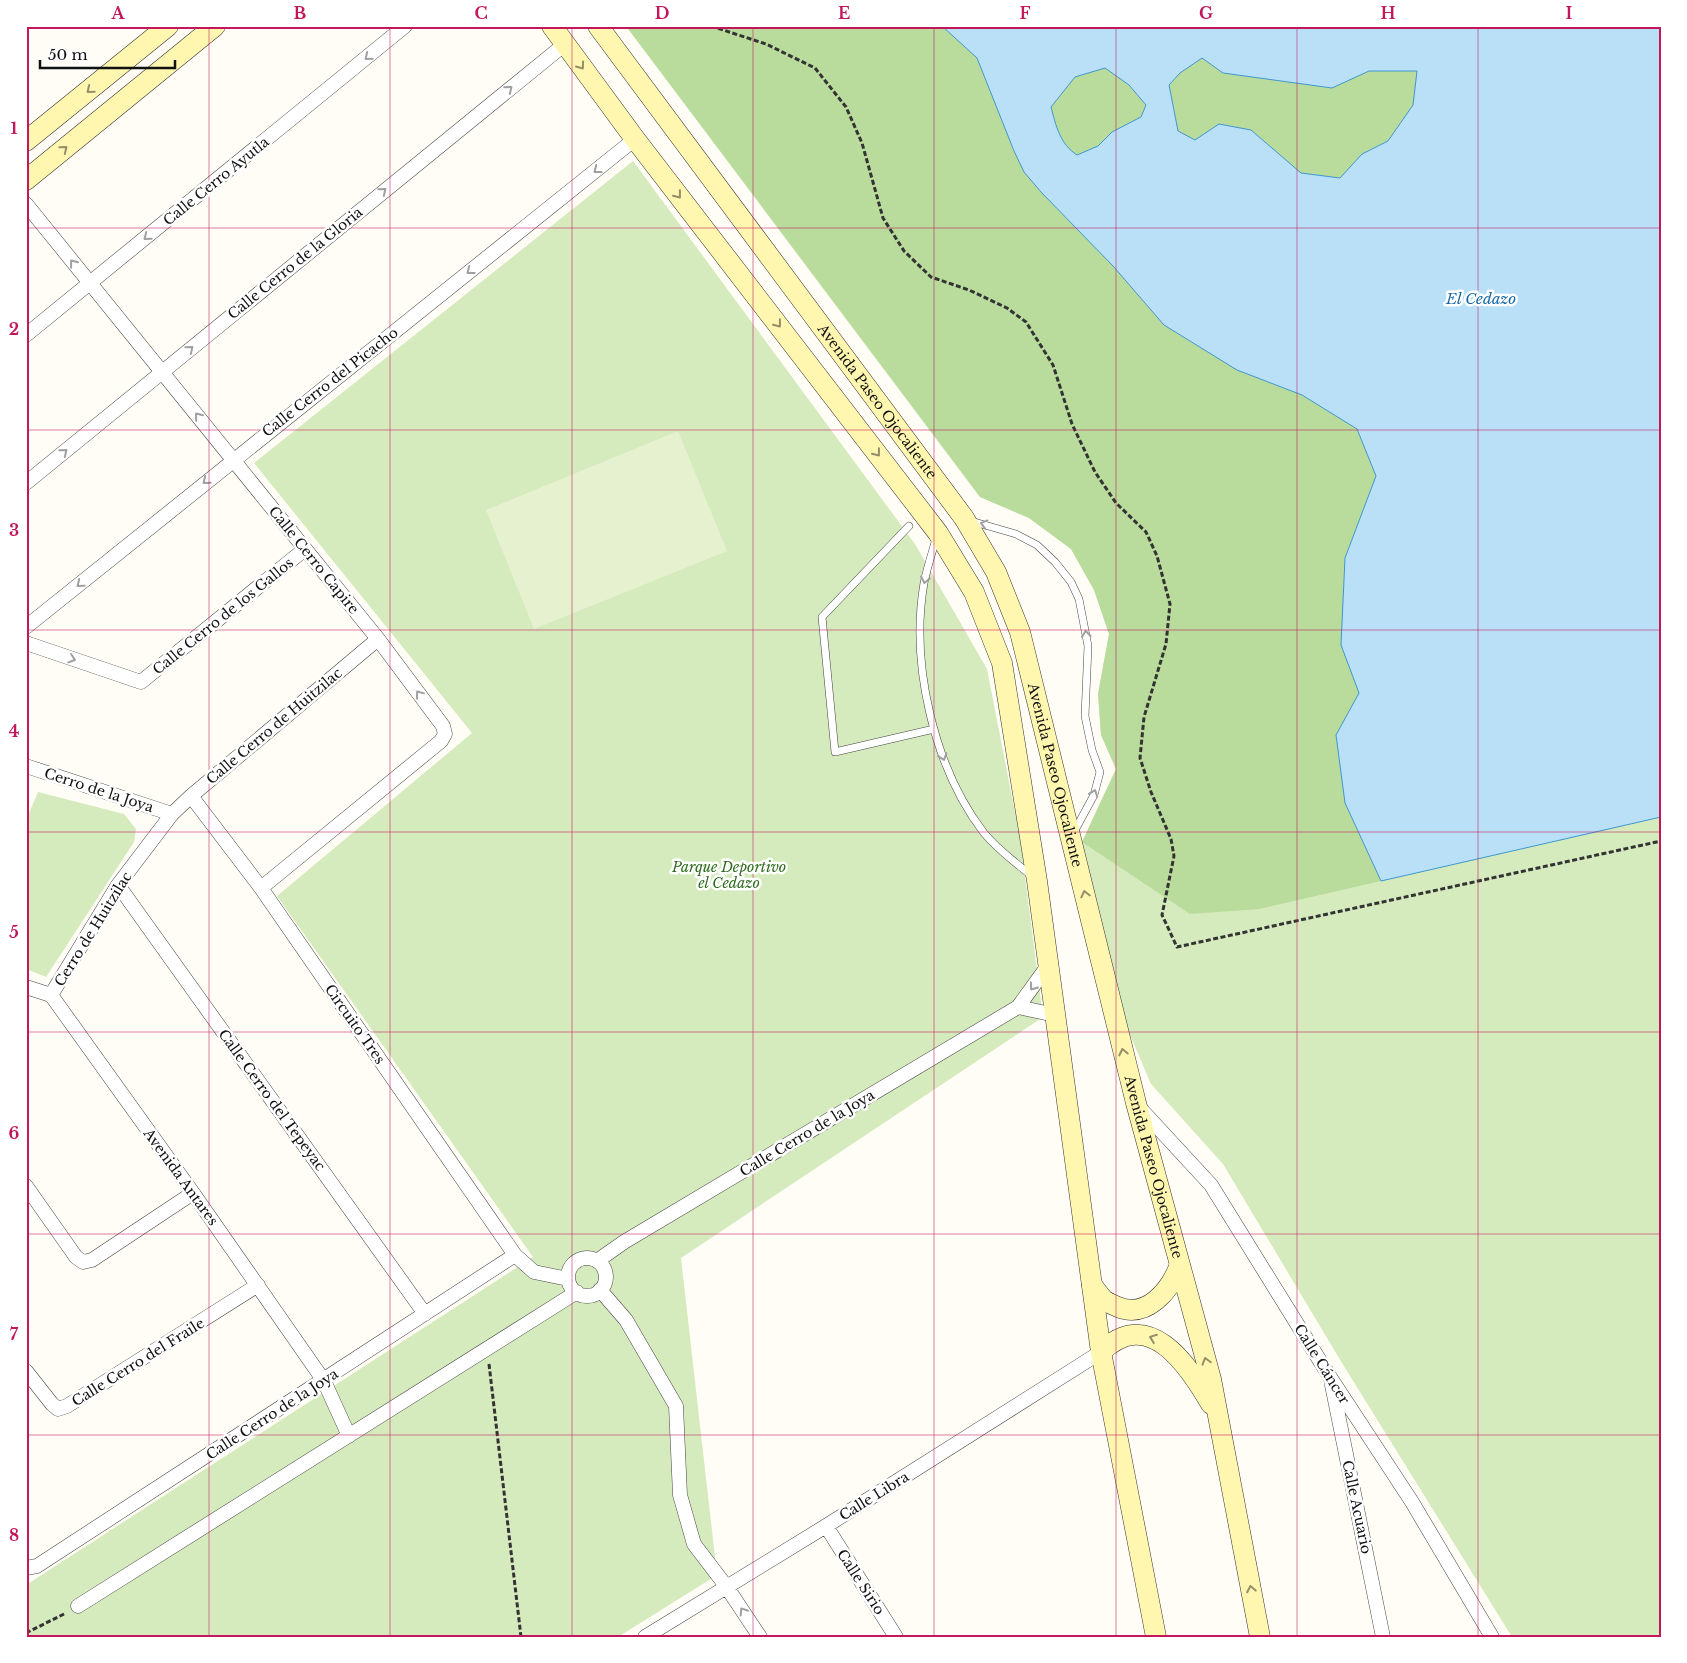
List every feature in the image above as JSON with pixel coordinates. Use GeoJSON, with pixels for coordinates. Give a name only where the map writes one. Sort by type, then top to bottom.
{"type":"FeatureCollection","features":[{"type":"Feature","properties":{"kind":"main road"},"geometry":{"type":"LineString","coordinates":[[26,141],[168,26]]}},
{"type":"Feature","properties":{"kind":"main road"},"geometry":{"type":"LineString","coordinates":[[26,180],[215,26]]}},
{"type":"Feature","properties":{"kind":"main road","name":"Avenida Paseo Ojocaliente"},"geometry":{"type":"LineString","coordinates":[[552,26],[635,139],[938,533],[974,592],[1002,663],[1037,881],[1047,967],[1101,1352],[1156,1637]]}},
{"type":"Feature","properties":{"kind":"main road","name":"Avenida Paseo Ojocaliente"},"geometry":{"type":"LineString","coordinates":[[598,26],[964,518],[996,572],[1020,632],[1072,836],[1136,1104],[1211,1379],[1260,1637]]}},
{"type":"Feature","properties":{"kind":"main road"},"geometry":{"type":"LineString","coordinates":[[1092,1285],[1105,1301],[1125,1310],[1142,1309],[1157,1300],[1173,1283],[1179,1267]]}},
{"type":"Feature","properties":{"kind":"main road"},"geometry":{"type":"LineString","coordinates":[[1101,1352],[1113,1340],[1128,1333],[1159,1339],[1175,1354],[1199,1383],[1218,1414]]}},
{"type":"Feature","properties":{"kind":"street","name":"Calle Cerro Ayutla"},"geometry":{"type":"LineString","coordinates":[[26,335],[405,26]]}},
{"type":"Feature","properties":{"kind":"street","name":"Calle Cerro de la Gloria"},"geometry":{"type":"LineString","coordinates":[[26,483],[564,44]]}},
{"type":"Feature","properties":{"kind":"street","name":"Calle Cerro del Picacho"},"geometry":{"type":"LineString","coordinates":[[26,627],[635,139]]}},
{"type":"Feature","properties":{"kind":"street","name":"Calle Cerro Capire"},"geometry":{"type":"LineString","coordinates":[[26,204],[378,640],[443,726],[445,734],[441,741],[262,888]]}},
{"type":"Feature","properties":{"kind":"street","name":"Calle Cerro de los Gallos"},"geometry":{"type":"LineString","coordinates":[[26,643],[141,682],[305,549]]}},
{"type":"Feature","properties":{"kind":"street","name":"Calle Cerro de Huitzilac"},"geometry":{"type":"LineString","coordinates":[[172,814],[378,640]]}},
{"type":"Feature","properties":{"kind":"street","name":"Cerro de la Joya"},"geometry":{"type":"LineString","coordinates":[[26,766],[172,814]]}},
{"type":"Feature","properties":{"kind":"street","name":"Circuito Tres"},"geometry":{"type":"LineString","coordinates":[[191,796],[262,888],[515,1255],[534,1272],[568,1278]]}},
{"type":"Feature","properties":{"kind":"street","name":"Cerro de Huitzilac"},"geometry":{"type":"LineString","coordinates":[[51,995],[118,885],[172,814]]}},
{"type":"Feature","properties":{"kind":"street","name":"Calle Cerro del Tepeyac"},"geometry":{"type":"LineString","coordinates":[[118,885],[425,1314]]}},
{"type":"Feature","properties":{"kind":"street"},"geometry":{"type":"LineString","coordinates":[[1047,967],[1018,1007],[1055,1015]]}},
{"type":"Feature","properties":{"kind":"street"},"geometry":{"type":"LineString","coordinates":[[26,987],[51,995]]}},
{"type":"Feature","properties":{"kind":"street","name":"Avenida Antares"},"geometry":{"type":"LineString","coordinates":[[51,995],[193,1193],[324,1381],[349,1436]]}},
{"type":"Feature","properties":{"kind":"street","name":"Calle Cerro de la Joya"},"geometry":{"type":"LineString","coordinates":[[597,1261],[633,1237],[1018,1007]]}},
{"type":"Feature","properties":{"kind":"street","name":"Calle Cáncer"},"geometry":{"type":"LineString","coordinates":[[1136,1104],[1211,1185],[1330,1377],[1412,1502],[1492,1637]]}},
{"type":"Feature","properties":{"kind":"street"},"geometry":{"type":"LineString","coordinates":[[26,1186],[76,1257],[83,1262],[92,1260],[193,1193]]}},
{"type":"Feature","properties":{"kind":"street","name":"Calle Cerro de la Joya"},"geometry":{"type":"LineString","coordinates":[[27,1569],[37,1566],[515,1255]]}},
{"type":"Feature","properties":{"kind":"street"},"geometry":{"type":"LineString","coordinates":[[589,1258],[597,1261],[603,1267],[605,1275],[604,1283],[600,1290],[593,1294],[584,1295],[576,1292],[568,1278],[569,1270],[574,1263],[581,1259],[589,1258]]}},
{"type":"Feature","properties":{"kind":"street","name":"Calle Cerro del Fraile"},"geometry":{"type":"LineString","coordinates":[[26,1371],[52,1404],[58,1409],[67,1406],[258,1285]]}},
{"type":"Feature","properties":{"kind":"street"},"geometry":{"type":"LineString","coordinates":[[600,1290],[626,1320],[676,1406],[680,1495],[694,1544],[726,1586],[760,1637]]}},
{"type":"Feature","properties":{"kind":"street"},"geometry":{"type":"LineString","coordinates":[[78,1606],[576,1292]]}},
{"type":"Feature","properties":{"kind":"street","name":"Calle Libra"},"geometry":{"type":"LineString","coordinates":[[645,1637],[826,1526],[1101,1352]]}},
{"type":"Feature","properties":{"kind":"street","name":"Calle Acuario"},"geometry":{"type":"LineString","coordinates":[[1330,1377],[1384,1637]]}},
{"type":"Feature","properties":{"kind":"street","name":"Calle Sirio"},"geometry":{"type":"LineString","coordinates":[[826,1526],[896,1637]]}},
{"type":"Feature","properties":{"kind":"lane"},"geometry":{"type":"LineString","coordinates":[[964,518],[1016,534],[1037,545],[1055,562],[1070,582],[1079,599],[1088,646],[1085,716],[1092,750],[1100,772],[1094,796],[1072,836]]}},
{"type":"Feature","properties":{"kind":"lane"},"geometry":{"type":"LineString","coordinates":[[909,526],[822,617],[835,752],[934,730]]}},
{"type":"Feature","properties":{"kind":"lane"},"geometry":{"type":"LineString","coordinates":[[938,533],[924,583],[922,614],[922,652],[925,689],[934,730],[948,770],[984,833],[1037,881]]}},
{"type":"Feature","properties":{"kind":"path"},"geometry":{"type":"LineString","coordinates":[[711,26],[766,44],[816,68],[846,107],[862,143],[883,218],[904,251],[931,277],[969,290],[1007,308],[1026,322],[1053,365],[1072,424],[1094,472],[1116,503],[1146,532],[1157,556],[1170,604],[1166,644],[1144,717],[1140,758],[1151,792],[1172,839],[1174,856],[1162,915],[1177,947],[1661,841]]}},
{"type":"Feature","properties":{"kind":"path"},"geometry":{"type":"LineString","coordinates":[[487,1349],[521,1637]]}},
{"type":"Feature","properties":{"kind":"path"},"geometry":{"type":"LineString","coordinates":[[26,1633],[78,1606]]}},
{"type":"Feature","properties":{"kind":"green space"},"geometry":{"type":"Polygon","coordinates":[[[626,26],[1661,26],[1661,1637],[1512,1637],[1342,1363],[1223,1164],[1151,1084],[1110,988],[1082,842],[1116,769],[1101,735],[1098,694],[1109,634],[1094,590],[1071,549],[1029,518],[980,497],[626,26]]]}},
{"type":"Feature","properties":{"kind":"green space"},"geometry":{"type":"Polygon","coordinates":[[[626,26],[942,26],[977,58],[1024,172],[1113,266],[1164,325],[1237,370],[1302,395],[1357,429],[1376,476],[1345,558],[1341,645],[1360,693],[1336,735],[1345,803],[1381,881],[1259,909],[1190,914],[1082,842],[1116,769],[1101,735],[1098,694],[1109,634],[1094,590],[1071,549],[1029,518],[980,497],[626,26]]]}},
{"type":"Feature","properties":{"kind":"green space"},"geometry":{"type":"Polygon","coordinates":[[[1202,58],[1223,73],[1332,88],[1369,71],[1417,71],[1413,105],[1388,141],[1362,154],[1340,178],[1301,173],[1250,130],[1219,124],[1195,140],[1178,131],[1169,85],[1180,73],[1202,58]]]}},
{"type":"Feature","properties":{"kind":"green space"},"geometry":{"type":"Polygon","coordinates":[[[1104,67],[1129,85],[1146,105],[1141,117],[1112,132],[1098,146],[1077,155],[1063,140],[1051,107],[1075,77],[1104,67]]]}},
{"type":"Feature","properties":{"kind":"green space","name":"Parque Deportivo el Cedazo"},"geometry":{"type":"Polygon","coordinates":[[[633,161],[915,544],[987,669],[1020,838],[1043,1017],[681,1258],[717,1575],[618,1637],[26,1637],[26,1585],[533,1257],[277,896],[472,733],[254,463],[633,161]]]}},
{"type":"Feature","properties":{"kind":"green space"},"geometry":{"type":"Polygon","coordinates":[[[678,431],[727,551],[534,629],[486,510],[678,431]]]}},
{"type":"Feature","properties":{"kind":"green space"},"geometry":{"type":"Polygon","coordinates":[[[38,792],[124,814],[136,829],[134,842],[46,977],[26,969],[26,820],[38,792]]]}},
{"type":"Feature","properties":{"kind":"water","name":"El Cedazo"},"geometry":{"type":"Polygon","coordinates":[[[942,26],[1661,26],[1661,817],[1381,881],[1345,803],[1336,735],[1359,693],[1341,645],[1345,558],[1376,476],[1357,429],[1302,395],[1237,370],[1164,325],[1113,266],[1024,172],[977,58],[942,26]],[[1202,58],[1180,73],[1169,85],[1178,131],[1195,140],[1219,124],[1251,130],[1301,173],[1340,178],[1362,154],[1388,141],[1413,105],[1417,71],[1369,71],[1332,88],[1223,73],[1202,58]],[[1105,68],[1075,77],[1051,107],[1057,128],[1066,146],[1077,155],[1098,146],[1112,132],[1141,117],[1146,105],[1129,85],[1105,68]]]}}]}
